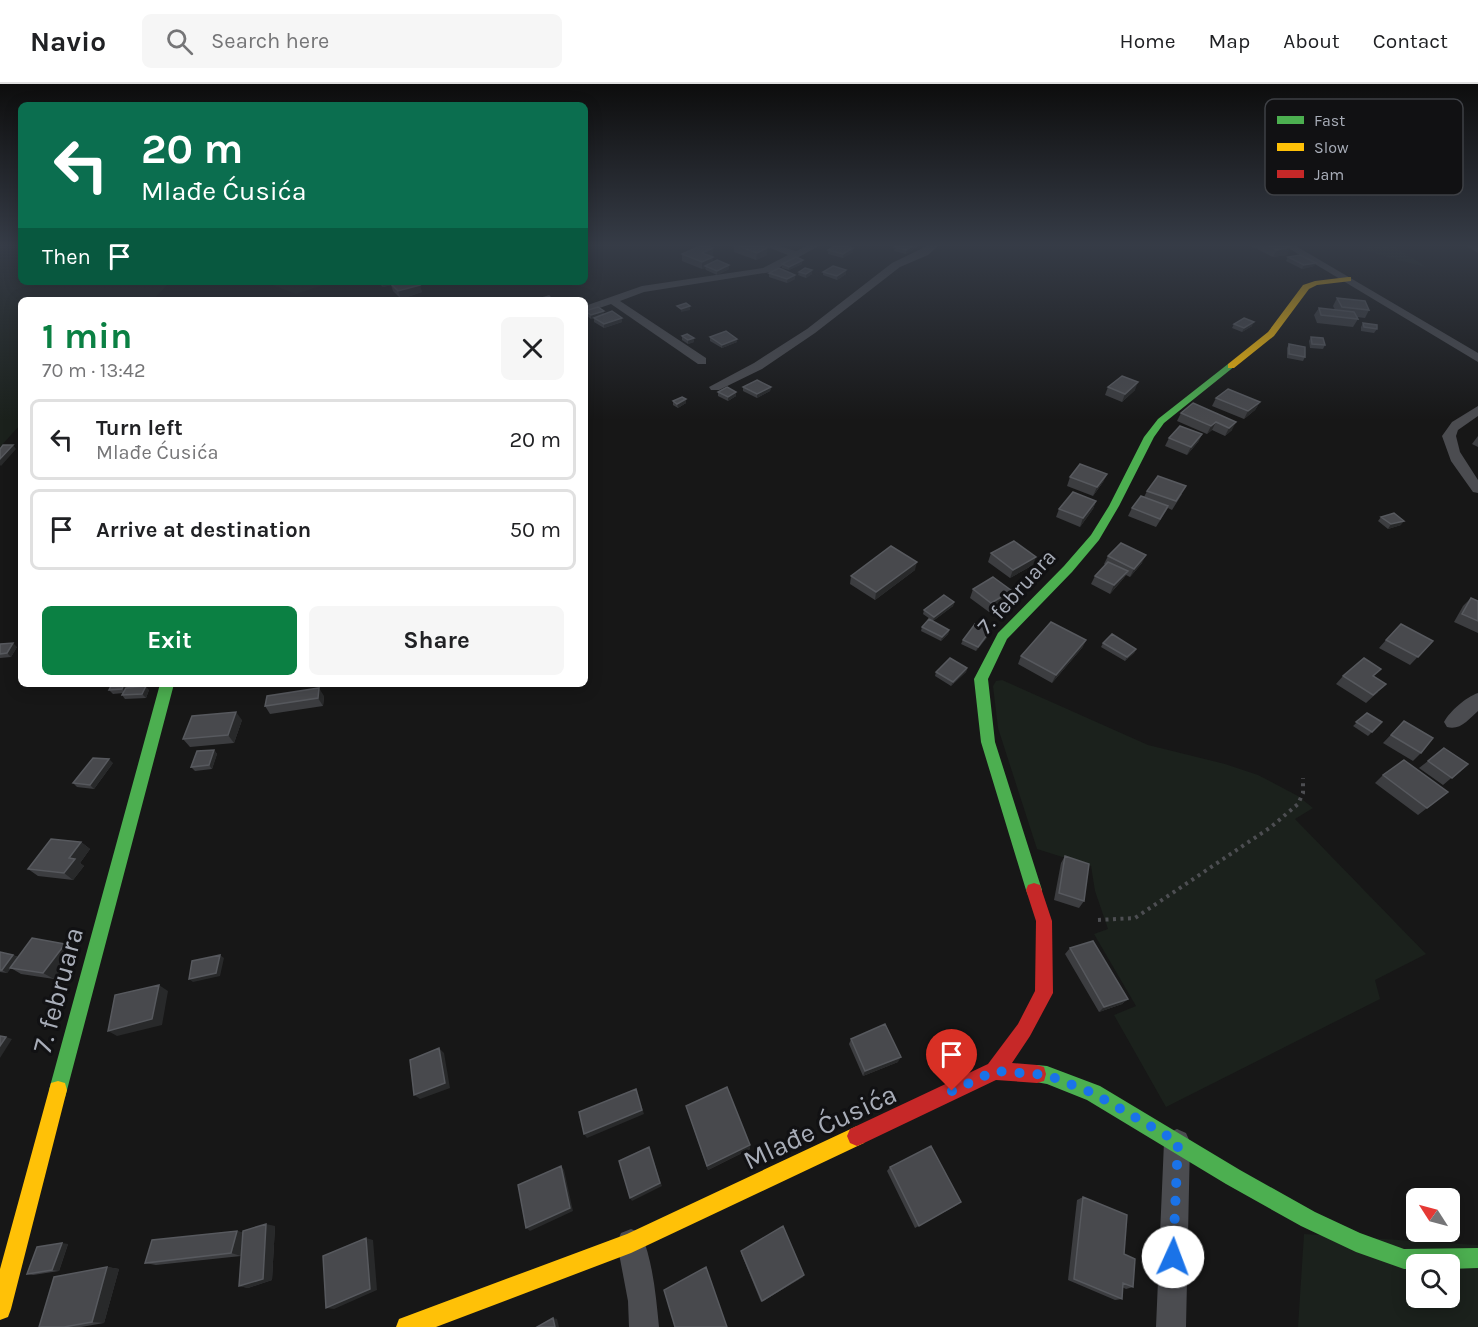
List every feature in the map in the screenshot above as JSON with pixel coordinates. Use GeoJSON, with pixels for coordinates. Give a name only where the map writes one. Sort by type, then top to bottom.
{"type":"FeatureCollection","features":[{"type":"Feature","properties":{"kind":"street"},"geometry":{"type":"LineString","coordinates":[[618,304],[702,361]]}},
{"type":"Feature","properties":{"kind":"street"},"geometry":{"type":"LineString","coordinates":[[715,387],[759,366],[812,331],[846,304]]}},
{"type":"Feature","properties":{"kind":"street","name":"7. februara"},"geometry":{"type":"LineString","coordinates":[[995,1071],[1044,993],[1044,921],[988,742],[981,692],[984,673],[1002,636],[1068,569],[1095,537],[1114,506],[1149,438],[1161,421],[1271,334],[1293,304]]}},
{"type":"Feature","properties":{"kind":"street"},"geometry":{"type":"LineString","coordinates":[[1389,304],[1478,358]]}},
{"type":"Feature","properties":{"kind":"street"},"geometry":{"type":"LineString","coordinates":[[1478,410],[1452,428],[1448,436],[1448,446],[1478,489]]}},
{"type":"Feature","properties":{"kind":"street","name":"7. februara"},"geometry":{"type":"LineString","coordinates":[[0,1309],[165,687]]}},
{"type":"Feature","properties":{"kind":"street"},"geometry":{"type":"LineString","coordinates":[[1453,722],[1478,700]]}},
{"type":"Feature","properties":{"kind":"street"},"geometry":{"type":"LineString","coordinates":[[1020,1034],[1029,1055],[1047,1075]]}},
{"type":"Feature","properties":{"kind":"street","name":"Mlađe Ćusića"},"geometry":{"type":"LineString","coordinates":[[407,1327],[631,1243],[995,1071],[1047,1075],[1093,1093],[1308,1220],[1356,1242],[1404,1259],[1478,1258]]}},
{"type":"Feature","properties":{"kind":"street"},"geometry":{"type":"LineString","coordinates":[[1171,1327],[1178,1142]]}},
{"type":"Feature","properties":{"kind":"street"},"geometry":{"type":"LineString","coordinates":[[631,1243],[642,1301],[644,1327]]}},
{"type":"Feature","properties":{"kind":"path"},"geometry":{"type":"LineString","coordinates":[[1098,920],[1135,918],[1271,828],[1298,804],[1303,793],[1304,778]]}},
{"type":"Feature","properties":{"kind":"shaded area"},"geometry":{"type":"Polygon","coordinates":[[[0,304],[18,304],[18,427],[0,447],[0,304]]]}},
{"type":"Feature","properties":{"kind":"shaded area"},"geometry":{"type":"Polygon","coordinates":[[[1002,680],[1148,745],[1225,764],[1258,775],[1298,796],[1313,808],[1295,819],[1426,954],[1375,980],[1380,999],[1166,1107],[1114,1015],[1136,1006],[1094,934],[1108,929],[1095,891],[1091,866],[1037,849],[998,728],[993,686],[996,681],[1002,680]]]}},
{"type":"Feature","properties":{"kind":"shaded area"},"geometry":{"type":"Polygon","coordinates":[[[1304,1234],[1478,1245],[1478,1327],[1298,1327],[1304,1234]]]}},
{"type":"Feature","properties":{"kind":"building"},"geometry":{"type":"Polygon","coordinates":[[[687,304],[690,306],[681,309],[677,306],[687,304]]]}},
{"type":"Feature","properties":{"kind":"building"},"geometry":{"type":"Polygon","coordinates":[[[1340,304],[1366,304],[1369,310],[1342,307],[1340,304]]]}},
{"type":"Feature","properties":{"kind":"building"},"geometry":{"type":"Polygon","coordinates":[[[598,307],[604,311],[591,315],[588,310],[598,307]]]}},
{"type":"Feature","properties":{"kind":"building"},"geometry":{"type":"Polygon","coordinates":[[[1319,308],[1354,312],[1358,319],[1321,315],[1319,308]]]}},
{"type":"Feature","properties":{"kind":"building"},"geometry":{"type":"Polygon","coordinates":[[[612,311],[622,318],[604,324],[594,318],[612,311]]]}},
{"type":"Feature","properties":{"kind":"building"},"geometry":{"type":"Polygon","coordinates":[[[1244,318],[1254,322],[1244,328],[1234,324],[1244,318]]]}},
{"type":"Feature","properties":{"kind":"building"},"geometry":{"type":"Polygon","coordinates":[[[1363,323],[1377,325],[1377,329],[1364,327],[1363,323]]]}},
{"type":"Feature","properties":{"kind":"building"},"geometry":{"type":"Polygon","coordinates":[[[726,331],[737,339],[722,345],[710,337],[726,331]]]}},
{"type":"Feature","properties":{"kind":"building"},"geometry":{"type":"Polygon","coordinates":[[[687,334],[694,338],[688,340],[682,336],[687,334]]]}},
{"type":"Feature","properties":{"kind":"building"},"geometry":{"type":"Polygon","coordinates":[[[1311,337],[1323,338],[1325,345],[1312,344],[1311,337]]]}},
{"type":"Feature","properties":{"kind":"building"},"geometry":{"type":"Polygon","coordinates":[[[1289,344],[1305,347],[1305,357],[1289,354],[1289,344]]]}},
{"type":"Feature","properties":{"kind":"building"},"geometry":{"type":"Polygon","coordinates":[[[1122,376],[1138,382],[1125,394],[1108,387],[1122,376]]]}},
{"type":"Feature","properties":{"kind":"building"},"geometry":{"type":"Polygon","coordinates":[[[757,380],[771,387],[757,394],[743,387],[757,380]]]}},
{"type":"Feature","properties":{"kind":"building"},"geometry":{"type":"Polygon","coordinates":[[[727,387],[736,392],[728,397],[718,392],[727,387]]]}},
{"type":"Feature","properties":{"kind":"building"},"geometry":{"type":"Polygon","coordinates":[[[1228,389],[1260,402],[1248,411],[1216,398],[1228,389]]]}},
{"type":"Feature","properties":{"kind":"building"},"geometry":{"type":"Polygon","coordinates":[[[682,397],[686,399],[677,404],[673,401],[682,397]]]}},
{"type":"Feature","properties":{"kind":"building"},"geometry":{"type":"Polygon","coordinates":[[[1193,403],[1236,422],[1229,428],[1216,422],[1211,426],[1181,413],[1193,403]]]}},
{"type":"Feature","properties":{"kind":"building"},"geometry":{"type":"Polygon","coordinates":[[[1180,426],[1202,434],[1191,447],[1169,438],[1180,426]]]}},
{"type":"Feature","properties":{"kind":"building"},"geometry":{"type":"Polygon","coordinates":[[[3,445],[13,445],[0,459],[0,449],[3,445]]]}},
{"type":"Feature","properties":{"kind":"building"},"geometry":{"type":"Polygon","coordinates":[[[1080,464],[1107,474],[1097,487],[1070,477],[1080,464]]]}},
{"type":"Feature","properties":{"kind":"building"},"geometry":{"type":"Polygon","coordinates":[[[1158,476],[1186,486],[1176,501],[1147,491],[1158,476]]]}},
{"type":"Feature","properties":{"kind":"building"},"geometry":{"type":"Polygon","coordinates":[[[1073,492],[1096,501],[1083,518],[1059,509],[1073,492]]]}},
{"type":"Feature","properties":{"kind":"building"},"geometry":{"type":"Polygon","coordinates":[[[1141,496],[1168,506],[1160,519],[1132,508],[1141,496]]]}},
{"type":"Feature","properties":{"kind":"building"},"geometry":{"type":"Polygon","coordinates":[[[1394,513],[1404,521],[1391,524],[1381,517],[1394,513]]]}},
{"type":"Feature","properties":{"kind":"building"},"geometry":{"type":"Polygon","coordinates":[[[1014,541],[1036,557],[1013,570],[991,553],[1014,541]]]}},
{"type":"Feature","properties":{"kind":"building"},"geometry":{"type":"Polygon","coordinates":[[[1121,543],[1146,555],[1134,569],[1108,556],[1121,543]]]}},
{"type":"Feature","properties":{"kind":"building"},"geometry":{"type":"Polygon","coordinates":[[[891,546],[917,562],[876,592],[851,576],[891,546]]]}},
{"type":"Feature","properties":{"kind":"building"},"geometry":{"type":"Polygon","coordinates":[[[1108,562],[1128,571],[1114,585],[1095,576],[1108,562]]]}},
{"type":"Feature","properties":{"kind":"building"},"geometry":{"type":"Polygon","coordinates":[[[993,577],[1012,591],[991,603],[973,589],[993,577]]]}},
{"type":"Feature","properties":{"kind":"building"},"geometry":{"type":"Polygon","coordinates":[[[944,595],[954,602],[934,617],[924,610],[944,595]]]}},
{"type":"Feature","properties":{"kind":"building"},"geometry":{"type":"Polygon","coordinates":[[[1471,598],[1478,601],[1478,621],[1462,614],[1471,598]]]}},
{"type":"Feature","properties":{"kind":"building"},"geometry":{"type":"Polygon","coordinates":[[[929,619],[949,630],[942,637],[922,627],[929,619]]]}},
{"type":"Feature","properties":{"kind":"building"},"geometry":{"type":"Polygon","coordinates":[[[1051,622],[1086,640],[1056,675],[1021,656],[1051,622]]]}},
{"type":"Feature","properties":{"kind":"building"},"geometry":{"type":"Polygon","coordinates":[[[975,624],[990,631],[978,647],[963,640],[975,624]]]}},
{"type":"Feature","properties":{"kind":"building"},"geometry":{"type":"Polygon","coordinates":[[[1401,624],[1433,641],[1418,657],[1386,640],[1401,624]]]}},
{"type":"Feature","properties":{"kind":"building"},"geometry":{"type":"Polygon","coordinates":[[[1112,634],[1136,649],[1127,657],[1103,643],[1112,634]]]}},
{"type":"Feature","properties":{"kind":"building"},"geometry":{"type":"Polygon","coordinates":[[[13,643],[7,653],[0,654],[0,644],[13,643]]]}},
{"type":"Feature","properties":{"kind":"building"},"geometry":{"type":"Polygon","coordinates":[[[950,658],[967,668],[953,682],[936,672],[950,658]]]}},
{"type":"Feature","properties":{"kind":"building"},"geometry":{"type":"Polygon","coordinates":[[[1364,658],[1381,669],[1373,676],[1386,684],[1373,695],[1343,676],[1364,658]]]}},
{"type":"Feature","properties":{"kind":"building"},"geometry":{"type":"Polygon","coordinates":[[[110,687],[123,687],[122,689],[109,690],[110,687]]]}},
{"type":"Feature","properties":{"kind":"building"},"geometry":{"type":"Polygon","coordinates":[[[146,687],[142,694],[122,695],[126,688],[146,687]]]}},
{"type":"Feature","properties":{"kind":"building"},"geometry":{"type":"Polygon","coordinates":[[[319,688],[318,698],[265,706],[267,696],[319,688]]]}},
{"type":"Feature","properties":{"kind":"building"},"geometry":{"type":"Polygon","coordinates":[[[236,712],[228,735],[183,739],[192,716],[236,712]]]}},
{"type":"Feature","properties":{"kind":"building"},"geometry":{"type":"Polygon","coordinates":[[[1367,713],[1382,722],[1372,732],[1356,722],[1367,713]]]}},
{"type":"Feature","properties":{"kind":"building"},"geometry":{"type":"Polygon","coordinates":[[[1404,721],[1433,738],[1421,753],[1391,735],[1404,721]]]}},
{"type":"Feature","properties":{"kind":"building"},"geometry":{"type":"Polygon","coordinates":[[[1444,748],[1468,764],[1452,778],[1428,761],[1444,748]]]}},
{"type":"Feature","properties":{"kind":"building"},"geometry":{"type":"Polygon","coordinates":[[[214,750],[209,765],[191,767],[197,751],[214,750]]]}},
{"type":"Feature","properties":{"kind":"building"},"geometry":{"type":"Polygon","coordinates":[[[93,758],[109,759],[90,785],[73,783],[93,758]]]}},
{"type":"Feature","properties":{"kind":"building"},"geometry":{"type":"Polygon","coordinates":[[[1404,760],[1448,792],[1427,808],[1383,775],[1404,760]]]}},
{"type":"Feature","properties":{"kind":"building"},"geometry":{"type":"Polygon","coordinates":[[[51,839],[81,842],[69,858],[75,859],[64,873],[28,869],[51,839]]]}},
{"type":"Feature","properties":{"kind":"building"},"geometry":{"type":"Polygon","coordinates":[[[1065,856],[1089,864],[1084,901],[1059,893],[1065,856]]]}},
{"type":"Feature","properties":{"kind":"building"},"geometry":{"type":"Polygon","coordinates":[[[32,938],[65,944],[43,973],[10,968],[32,938]]]}},
{"type":"Feature","properties":{"kind":"building"},"geometry":{"type":"Polygon","coordinates":[[[1093,941],[1128,999],[1104,1007],[1070,948],[1093,941]]]}},
{"type":"Feature","properties":{"kind":"building"},"geometry":{"type":"Polygon","coordinates":[[[0,952],[13,955],[2,970],[0,970],[0,952]]]}},
{"type":"Feature","properties":{"kind":"building"},"geometry":{"type":"Polygon","coordinates":[[[220,955],[216,973],[189,979],[192,961],[220,955]]]}},
{"type":"Feature","properties":{"kind":"building"},"geometry":{"type":"Polygon","coordinates":[[[159,985],[152,1019],[108,1031],[115,995],[159,985]]]}},
{"type":"Feature","properties":{"kind":"building"},"geometry":{"type":"Polygon","coordinates":[[[885,1024],[901,1057],[865,1071],[851,1039],[885,1024]]]}},
{"type":"Feature","properties":{"kind":"building"},"geometry":{"type":"Polygon","coordinates":[[[0,1036],[6,1037],[0,1046],[0,1036]]]}},
{"type":"Feature","properties":{"kind":"building"},"geometry":{"type":"Polygon","coordinates":[[[439,1048],[445,1083],[414,1095],[410,1060],[439,1048]]]}},
{"type":"Feature","properties":{"kind":"building"},"geometry":{"type":"Polygon","coordinates":[[[727,1087],[750,1145],[707,1166],[686,1106],[727,1087]]]}},
{"type":"Feature","properties":{"kind":"building"},"geometry":{"type":"Polygon","coordinates":[[[636,1089],[642,1110],[584,1134],[579,1112],[636,1089]]]}},
{"type":"Feature","properties":{"kind":"building"},"geometry":{"type":"Polygon","coordinates":[[[931,1146],[961,1202],[919,1226],[890,1167],[931,1146]]]}},
{"type":"Feature","properties":{"kind":"building"},"geometry":{"type":"Polygon","coordinates":[[[649,1147],[660,1183],[630,1198],[619,1161],[649,1147]]]}},
{"type":"Feature","properties":{"kind":"building"},"geometry":{"type":"Polygon","coordinates":[[[561,1166],[570,1208],[526,1228],[518,1185],[561,1166]]]}},
{"type":"Feature","properties":{"kind":"building"},"geometry":{"type":"Polygon","coordinates":[[[1083,1197],[1127,1215],[1124,1254],[1135,1259],[1133,1287],[1123,1283],[1122,1299],[1074,1279],[1083,1197]]]}},
{"type":"Feature","properties":{"kind":"building"},"geometry":{"type":"Polygon","coordinates":[[[266,1224],[263,1279],[239,1286],[243,1231],[266,1224]]]}},
{"type":"Feature","properties":{"kind":"building"},"geometry":{"type":"Polygon","coordinates":[[[783,1226],[804,1275],[762,1301],[741,1251],[783,1226]]]}},
{"type":"Feature","properties":{"kind":"building"},"geometry":{"type":"Polygon","coordinates":[[[237,1231],[231,1253],[145,1263],[152,1240],[237,1231]]]}},
{"type":"Feature","properties":{"kind":"building"},"geometry":{"type":"Polygon","coordinates":[[[366,1238],[370,1289],[326,1308],[323,1256],[366,1238]]]}},
{"type":"Feature","properties":{"kind":"building"},"geometry":{"type":"Polygon","coordinates":[[[62,1243],[52,1270],[27,1274],[37,1247],[62,1243]]]}},
{"type":"Feature","properties":{"kind":"building"},"geometry":{"type":"Polygon","coordinates":[[[107,1267],[92,1322],[64,1327],[39,1327],[54,1277],[107,1267]]]}},
{"type":"Feature","properties":{"kind":"building"},"geometry":{"type":"Polygon","coordinates":[[[706,1267],[727,1327],[675,1327],[664,1290],[706,1267]]]}},
{"type":"Feature","properties":{"kind":"building"},"geometry":{"type":"Polygon","coordinates":[[[553,1318],[555,1327],[537,1327],[553,1318]]]}},
{"type":"Feature","properties":{"kind":"traffic: fast"},"geometry":{"type":"LineString","coordinates":[[1034,890],[988,742],[981,679],[1002,636],[1068,569],[1095,537],[1114,506],[1149,437],[1161,421],[1231,366]]}},
{"type":"Feature","properties":{"kind":"traffic: fast"},"geometry":{"type":"LineString","coordinates":[[58,1090],[166,687]]}},
{"type":"Feature","properties":{"kind":"traffic: fast"},"geometry":{"type":"LineString","coordinates":[[1037,1074],[1047,1075],[1093,1093],[1233,1177],[1308,1219],[1356,1242],[1404,1259],[1478,1258]]}},
{"type":"Feature","properties":{"kind":"traffic: slow"},"geometry":{"type":"LineString","coordinates":[[1231,366],[1271,334],[1293,304]]}},
{"type":"Feature","properties":{"kind":"traffic: slow"},"geometry":{"type":"LineString","coordinates":[[0,1309],[58,1090]]}},
{"type":"Feature","properties":{"kind":"traffic: slow"},"geometry":{"type":"LineString","coordinates":[[407,1327],[631,1243],[857,1136]]}},
{"type":"Feature","properties":{"kind":"traffic: jam"},"geometry":{"type":"LineString","coordinates":[[995,1071],[1024,1030],[1044,993],[1044,921],[1034,890]]}},
{"type":"Feature","properties":{"kind":"traffic: jam"},"geometry":{"type":"LineString","coordinates":[[857,1136],[995,1071],[1037,1074]]}},
{"type":"Feature","properties":{"kind":"route"},"geometry":{"type":"LineString","coordinates":[[952,1091],[995,1071],[1047,1075],[1093,1093],[1178,1142],[1173,1257]]}}]}
